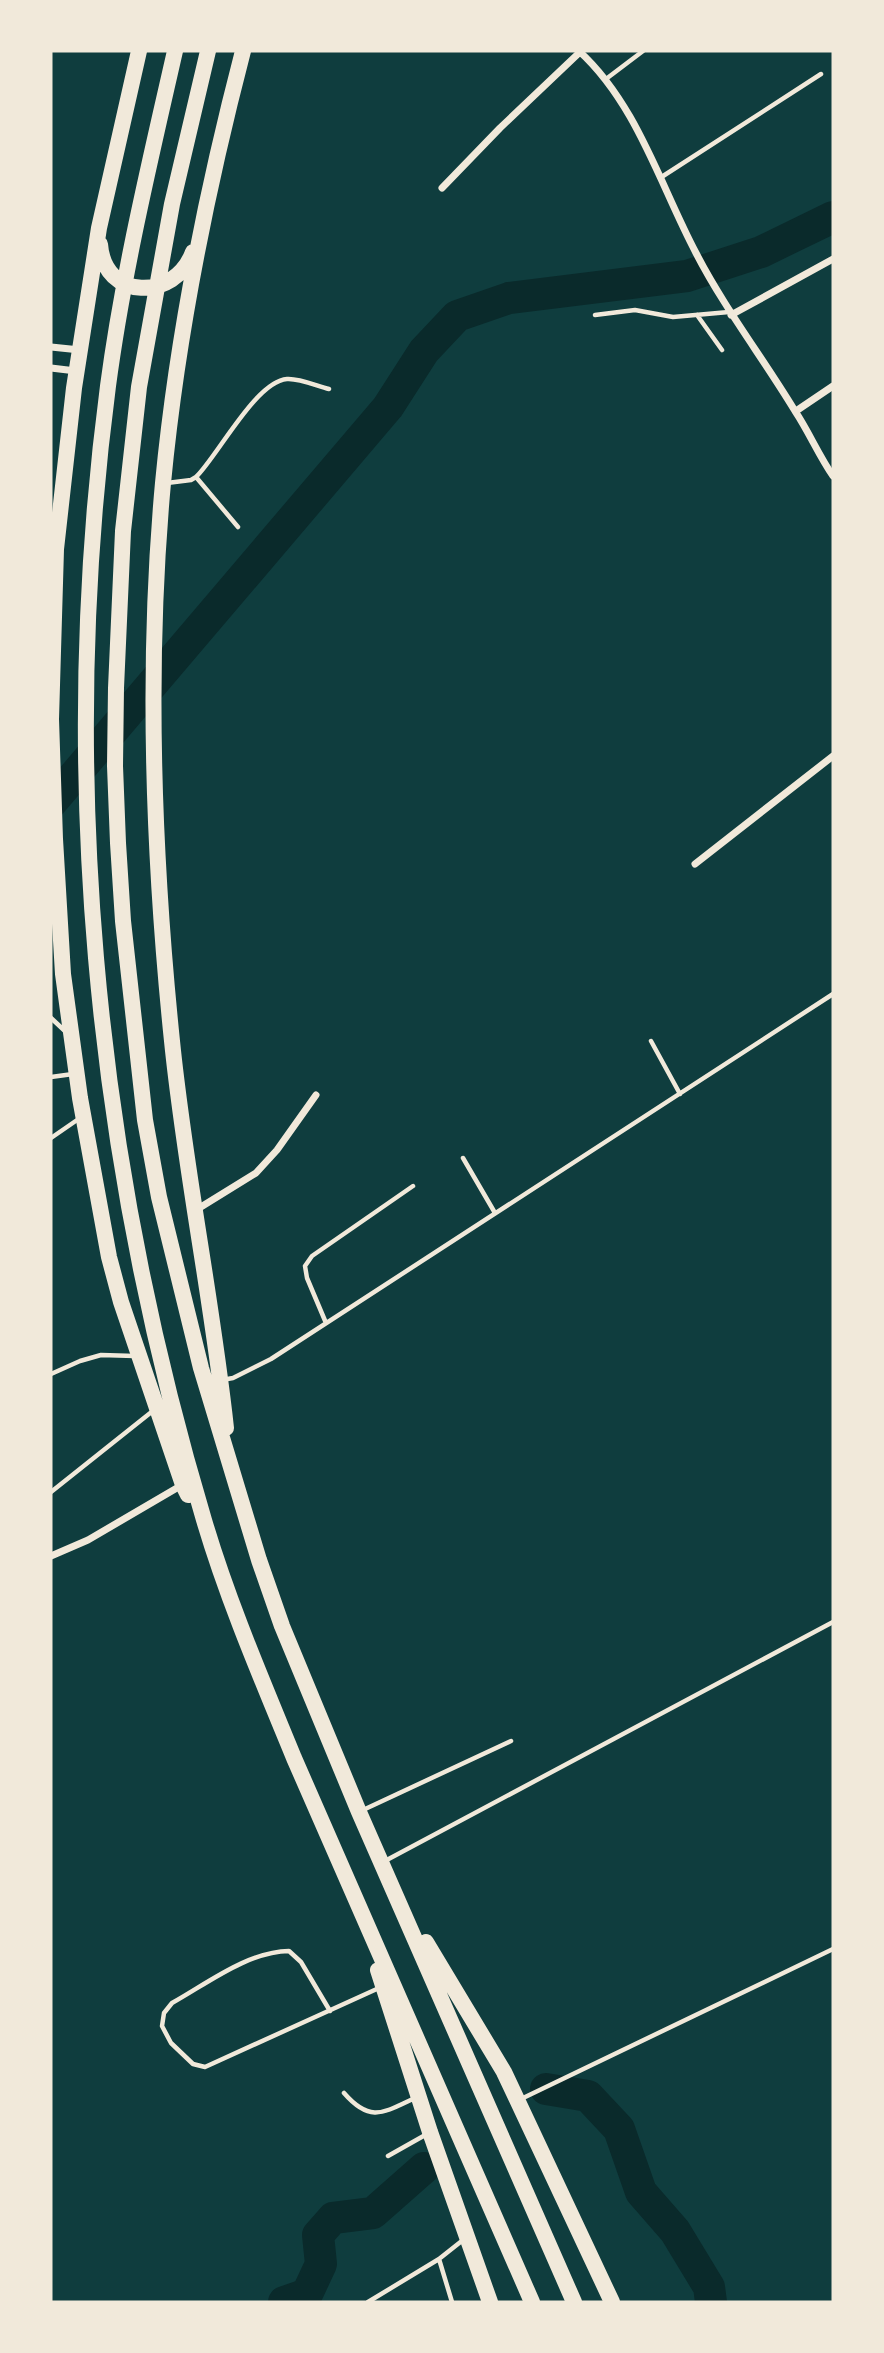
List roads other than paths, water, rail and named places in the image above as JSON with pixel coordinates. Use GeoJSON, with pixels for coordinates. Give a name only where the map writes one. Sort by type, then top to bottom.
{"type":"FeatureCollection","features":[{"type":"Feature","properties":{"kind":"main road"},"geometry":{"type":"LineString","coordinates":[[139,51],[99,228],[57,488],[51,719],[55,839],[64,974],[72,1037],[83,1116],[109,1257],[121,1302],[183,1485],[205,1524]]}},
{"type":"Feature","properties":{"kind":"main road"},"geometry":{"type":"LineString","coordinates":[[175,51],[140,204],[108,382],[87,620],[85,709],[91,896],[105,1053],[131,1226],[172,1406],[205,1524],[262,1680],[532,2302]]}},
{"type":"Feature","properties":{"kind":"main road"},"geometry":{"type":"LineString","coordinates":[[208,51],[172,204],[139,387],[123,531],[115,766],[123,921],[145,1120],[159,1197],[201,1368],[282,1626],[359,1812],[574,2302]]}},
{"type":"Feature","properties":{"kind":"main road"},"geometry":{"type":"LineString","coordinates":[[231,1469],[221,1380],[172,1041],[158,869],[153,735],[158,558],[163,484],[177,373],[200,233],[243,51]]}},
{"type":"Feature","properties":{"kind":"main road"},"geometry":{"type":"LineString","coordinates":[[99,228],[101,253],[106,268],[117,279],[147,289],[162,285],[186,268],[200,233]]}},
{"type":"Feature","properties":{"kind":"main road"},"geometry":{"type":"LineString","coordinates":[[391,1883],[503,2072],[612,2302]]}},
{"type":"Feature","properties":{"kind":"main road"},"geometry":{"type":"LineString","coordinates":[[357,1899],[430,2132],[490,2302]]}},
{"type":"Feature","properties":{"kind":"street"},"geometry":{"type":"LineString","coordinates":[[442,188],[580,51],[606,79],[631,119],[695,252],[722,300],[796,411],[833,476]]}},
{"type":"Feature","properties":{"kind":"street"},"geometry":{"type":"LineString","coordinates":[[730,313],[833,259]]}},
{"type":"Feature","properties":{"kind":"street"},"geometry":{"type":"LineString","coordinates":[[51,347],[80,350]]}},
{"type":"Feature","properties":{"kind":"street"},"geometry":{"type":"LineString","coordinates":[[51,368],[76,371]]}},
{"type":"Feature","properties":{"kind":"street"},"geometry":{"type":"LineString","coordinates":[[796,411],[833,386]]}},
{"type":"Feature","properties":{"kind":"street"},"geometry":{"type":"LineString","coordinates":[[695,864],[833,756]]}},
{"type":"Feature","properties":{"kind":"street"},"geometry":{"type":"LineString","coordinates":[[196,1213],[256,1172],[276,1150],[316,1095]]}},
{"type":"Feature","properties":{"kind":"street"},"geometry":{"type":"LineString","coordinates":[[51,1556],[88,1540],[183,1485]]}},
{"type":"Feature","properties":{"kind":"lane"},"geometry":{"type":"LineString","coordinates":[[606,79],[643,51]]}},
{"type":"Feature","properties":{"kind":"lane"},"geometry":{"type":"LineString","coordinates":[[660,178],[821,74]]}},
{"type":"Feature","properties":{"kind":"lane"},"geometry":{"type":"LineString","coordinates":[[595,316],[635,310],[673,317],[730,313]]}},
{"type":"Feature","properties":{"kind":"lane"},"geometry":{"type":"LineString","coordinates":[[697,314],[722,350]]}},
{"type":"Feature","properties":{"kind":"lane"},"geometry":{"type":"LineString","coordinates":[[163,484],[196,477],[226,435],[263,392],[278,381],[288,378],[329,390]]}},
{"type":"Feature","properties":{"kind":"lane"},"geometry":{"type":"LineString","coordinates":[[196,477],[238,527]]}},
{"type":"Feature","properties":{"kind":"lane"},"geometry":{"type":"LineString","coordinates":[[221,1380],[271,1359],[833,994]]}},
{"type":"Feature","properties":{"kind":"lane"},"geometry":{"type":"LineString","coordinates":[[51,1018],[72,1037]]}},
{"type":"Feature","properties":{"kind":"lane"},"geometry":{"type":"LineString","coordinates":[[651,1041],[680,1094]]}},
{"type":"Feature","properties":{"kind":"lane"},"geometry":{"type":"LineString","coordinates":[[51,1077],[77,1073]]}},
{"type":"Feature","properties":{"kind":"lane"},"geometry":{"type":"LineString","coordinates":[[51,1138],[83,1116]]}},
{"type":"Feature","properties":{"kind":"lane"},"geometry":{"type":"LineString","coordinates":[[463,1158],[495,1213]]}},
{"type":"Feature","properties":{"kind":"lane"},"geometry":{"type":"LineString","coordinates":[[326,1323],[307,1278],[305,1266],[312,1256],[413,1186]]}},
{"type":"Feature","properties":{"kind":"lane"},"geometry":{"type":"LineString","coordinates":[[51,1374],[101,1355],[139,1356]]}},
{"type":"Feature","properties":{"kind":"lane"},"geometry":{"type":"LineString","coordinates":[[51,1492],[157,1408]]}},
{"type":"Feature","properties":{"kind":"lane"},"geometry":{"type":"LineString","coordinates":[[382,1863],[833,1622]]}},
{"type":"Feature","properties":{"kind":"lane"},"geometry":{"type":"LineString","coordinates":[[359,1812],[511,1741]]}},
{"type":"Feature","properties":{"kind":"lane"},"geometry":{"type":"LineString","coordinates":[[517,2101],[833,1949]]}},
{"type":"Feature","properties":{"kind":"lane"},"geometry":{"type":"LineString","coordinates":[[330,2011],[301,1962],[289,1951],[271,1951],[250,1959],[172,2003],[164,2013],[162,2026],[171,2043],[193,2064],[205,2067],[330,2011],[383,1986]]}},
{"type":"Feature","properties":{"kind":"lane"},"geometry":{"type":"LineString","coordinates":[[344,2093],[358,2108],[376,2113],[419,2096]]}},
{"type":"Feature","properties":{"kind":"lane"},"geometry":{"type":"LineString","coordinates":[[388,2155],[430,2132]]}},
{"type":"Feature","properties":{"kind":"lane"},"geometry":{"type":"LineString","coordinates":[[368,2302],[439,2259],[467,2237]]}},
{"type":"Feature","properties":{"kind":"lane"},"geometry":{"type":"LineString","coordinates":[[439,2259],[452,2302]]}},
{"type":"Feature","properties":{"kind":"waterway"},"geometry":{"type":"LineString","coordinates":[[51,803],[388,407],[424,351],[457,316],[509,298],[687,276],[761,252],[833,217]]}},
{"type":"Feature","properties":{"kind":"waterway"},"geometry":{"type":"LineString","coordinates":[[546,2089],[588,2096],[619,2129],[641,2192],[675,2231],[709,2287],[711,2302]]}},
{"type":"Feature","properties":{"kind":"waterway"},"geometry":{"type":"LineString","coordinates":[[284,2302],[307,2294],[321,2264],[318,2235],[333,2218],[373,2213],[424,2168]]}}]}
